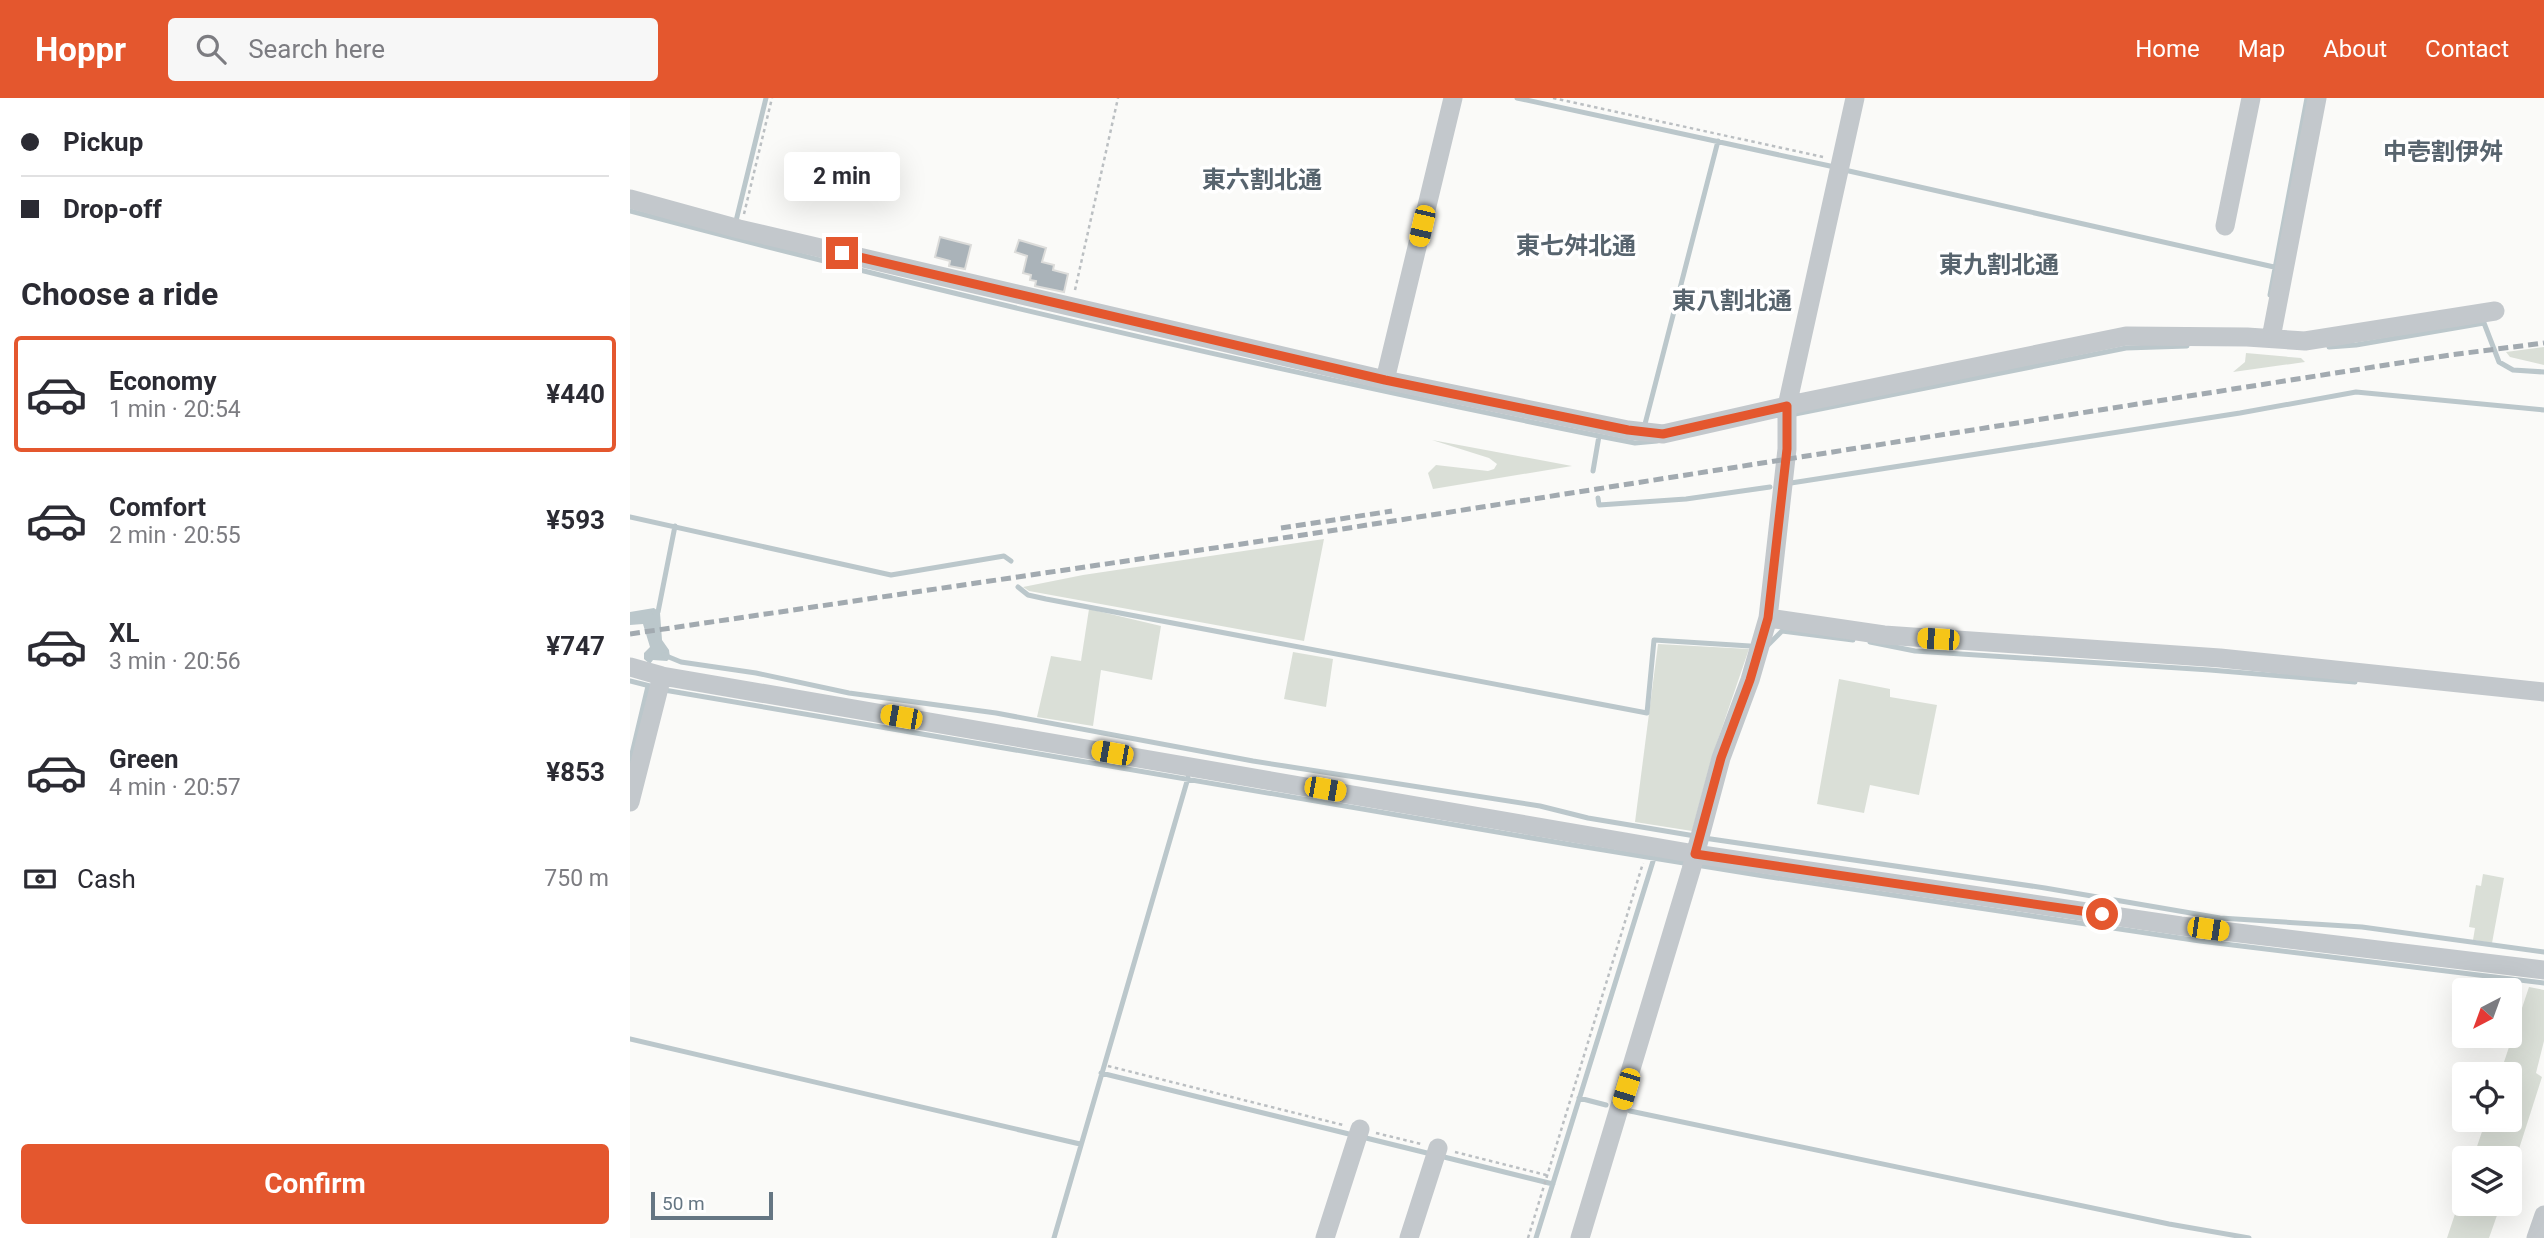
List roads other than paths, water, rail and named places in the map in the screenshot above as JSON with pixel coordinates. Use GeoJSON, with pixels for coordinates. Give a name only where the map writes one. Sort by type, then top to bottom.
{"type":"FeatureCollection","features":[{"type":"Feature","properties":{"kind":"street"},"geometry":{"type":"LineString","coordinates":[[1385,380],[1453,98]]}},
{"type":"Feature","properties":{"kind":"street"},"geometry":{"type":"LineString","coordinates":[[1580,1238],[1696,852],[1721,758],[1750,680],[1768,618],[1786,454],[1787,413],[1855,98]]}},
{"type":"Feature","properties":{"kind":"street"},"geometry":{"type":"LineString","coordinates":[[2225,226],[2251,98]]}},
{"type":"Feature","properties":{"kind":"street"},"geometry":{"type":"LineString","coordinates":[[2264,338],[2317,98]]}},
{"type":"Feature","properties":{"kind":"street"},"geometry":{"type":"LineString","coordinates":[[630,199],[735,228],[1385,380],[1628,430],[1663,434],[1787,413],[2126,336],[2305,341],[2495,311]]}},
{"type":"Feature","properties":{"kind":"street"},"geometry":{"type":"LineString","coordinates":[[1768,618],[1884,635],[2220,658],[2544,692]]}},
{"type":"Feature","properties":{"kind":"street"},"geometry":{"type":"LineString","coordinates":[[630,667],[660,684],[1696,852],[2195,928],[2544,970]]}},
{"type":"Feature","properties":{"kind":"street"},"geometry":{"type":"LineString","coordinates":[[630,802],[660,684]]}},
{"type":"Feature","properties":{"kind":"street"},"geometry":{"type":"LineString","coordinates":[[1325,1238],[1358,1134]]}},
{"type":"Feature","properties":{"kind":"street"},"geometry":{"type":"LineString","coordinates":[[1409,1238],[1436,1153]]}},
{"type":"Feature","properties":{"kind":"street"},"geometry":{"type":"LineString","coordinates":[[2536,1238],[2544,1215]]}},
{"type":"Feature","properties":{"kind":"waterway"},"geometry":{"type":"LineString","coordinates":[[735,225],[766,98]]}},
{"type":"Feature","properties":{"kind":"waterway"},"geometry":{"type":"LineString","coordinates":[[1517,98],[1830,166]]}},
{"type":"Feature","properties":{"kind":"waterway"},"geometry":{"type":"LineString","coordinates":[[2270,295],[2307,98]]}},
{"type":"Feature","properties":{"kind":"waterway"},"geometry":{"type":"LineString","coordinates":[[1645,424],[1718,141]]}},
{"type":"Feature","properties":{"kind":"waterway"},"geometry":{"type":"LineString","coordinates":[[1849,171],[2274,267]]}},
{"type":"Feature","properties":{"kind":"waterway"},"geometry":{"type":"LineString","coordinates":[[630,211],[871,273],[1234,358],[1599,436],[1635,443],[1657,441]]}},
{"type":"Feature","properties":{"kind":"waterway"},"geometry":{"type":"LineString","coordinates":[[2329,347],[2356,345],[2484,323],[2499,362],[2513,370],[2544,372]]}},
{"type":"Feature","properties":{"kind":"waterway"},"geometry":{"type":"LineString","coordinates":[[1790,415],[2126,348],[2187,346]]}},
{"type":"Feature","properties":{"kind":"waterway"},"geometry":{"type":"LineString","coordinates":[[1791,483],[2240,413],[2356,392],[2544,410]]}},
{"type":"Feature","properties":{"kind":"waterway"},"geometry":{"type":"LineString","coordinates":[[1593,471],[1599,436]]}},
{"type":"Feature","properties":{"kind":"waterway"},"geometry":{"type":"LineString","coordinates":[[1598,498],[1599,505],[1686,499],[1770,487]]}},
{"type":"Feature","properties":{"kind":"waterway"},"geometry":{"type":"LineString","coordinates":[[630,517],[891,575],[1004,556],[1011,561]]}},
{"type":"Feature","properties":{"kind":"waterway"},"geometry":{"type":"LineString","coordinates":[[654,612],[658,612],[675,526]]}},
{"type":"Feature","properties":{"kind":"waterway"},"geometry":{"type":"LineString","coordinates":[[1018,587],[1028,595],[1046,599],[1647,713],[1654,640],[1750,646]]}},
{"type":"Feature","properties":{"kind":"waterway"},"geometry":{"type":"LineString","coordinates":[[1768,645],[1782,631],[1853,640]]}},
{"type":"Feature","properties":{"kind":"waterway"},"geometry":{"type":"LineString","coordinates":[[1870,642],[1915,651],[2355,682]]}},
{"type":"Feature","properties":{"kind":"waterway"},"geometry":{"type":"LineString","coordinates":[[664,655],[681,662],[756,673],[849,693],[996,713],[1253,761],[1540,806],[1588,818],[1695,836]]}},
{"type":"Feature","properties":{"kind":"waterway"},"geometry":{"type":"LineString","coordinates":[[630,681],[654,687]]}},
{"type":"Feature","properties":{"kind":"waterway"},"geometry":{"type":"LineString","coordinates":[[630,762],[648,686]]}},
{"type":"Feature","properties":{"kind":"waterway"},"geometry":{"type":"LineString","coordinates":[[664,690],[1764,876],[2200,941],[2544,983]]}},
{"type":"Feature","properties":{"kind":"waterway"},"geometry":{"type":"LineString","coordinates":[[1054,1238],[1188,778]]}},
{"type":"Feature","properties":{"kind":"waterway"},"geometry":{"type":"LineString","coordinates":[[1704,838],[2045,888],[2220,918],[2362,927],[2544,952]]}},
{"type":"Feature","properties":{"kind":"waterway"},"geometry":{"type":"LineString","coordinates":[[1536,1238],[1654,858]]}},
{"type":"Feature","properties":{"kind":"waterway"},"geometry":{"type":"LineString","coordinates":[[630,1039],[1080,1144]]}},
{"type":"Feature","properties":{"kind":"waterway"},"geometry":{"type":"LineString","coordinates":[[1101,1073],[1353,1135]]}},
{"type":"Feature","properties":{"kind":"waterway"},"geometry":{"type":"LineString","coordinates":[[1579,1098],[1606,1105]]}},
{"type":"Feature","properties":{"kind":"waterway"},"geometry":{"type":"LineString","coordinates":[[1630,1111],[2169,1224],[2249,1238]]}},
{"type":"Feature","properties":{"kind":"waterway"},"geometry":{"type":"LineString","coordinates":[[1362,1137],[1431,1154]]}},
{"type":"Feature","properties":{"kind":"waterway"},"geometry":{"type":"LineString","coordinates":[[1440,1156],[1553,1184]]}},
{"type":"Feature","properties":{"kind":"railway"},"geometry":{"type":"LineString","coordinates":[[630,634],[1323,532],[2450,355],[2544,343]]}},
{"type":"Feature","properties":{"kind":"railway"},"geometry":{"type":"LineString","coordinates":[[1281,528],[1392,511]]}},
{"type":"Feature","properties":{"kind":"district","name":"中壱割伊舛"},"geometry":{"type":"Point","coordinates":[2443,152]}},
{"type":"Feature","properties":{"kind":"district","name":"東六割北通"},"geometry":{"type":"Point","coordinates":[1262,180]}},
{"type":"Feature","properties":{"kind":"district","name":"東七舛北通"},"geometry":{"type":"Point","coordinates":[1576,246]}},
{"type":"Feature","properties":{"kind":"district","name":"東九割北通"},"geometry":{"type":"Point","coordinates":[1999,265]}},
{"type":"Feature","properties":{"kind":"district","name":"東八割北通"},"geometry":{"type":"Point","coordinates":[1732,301]}}]}
